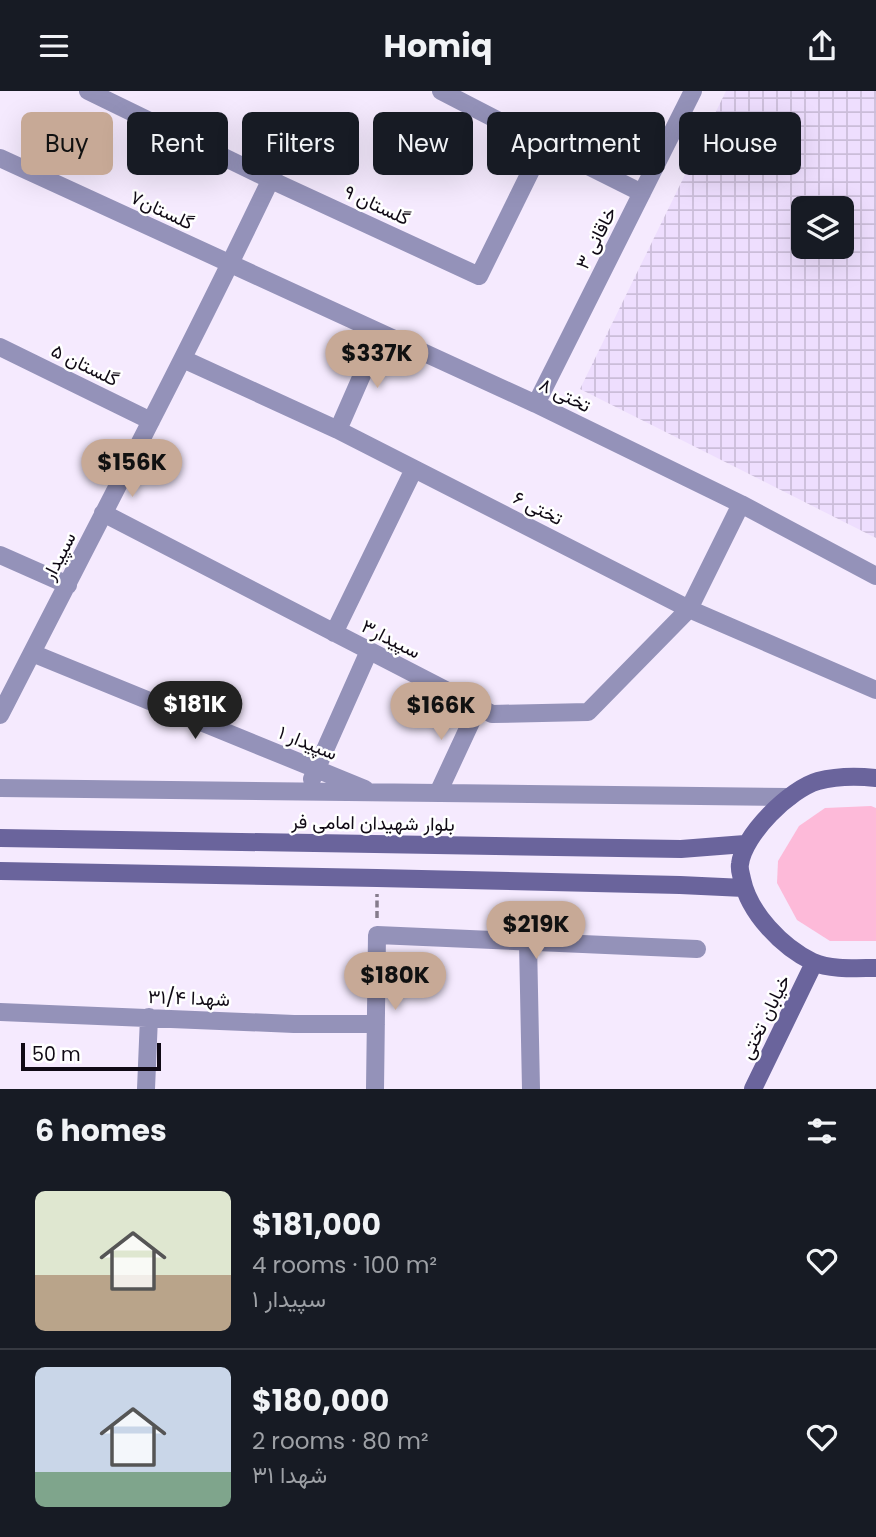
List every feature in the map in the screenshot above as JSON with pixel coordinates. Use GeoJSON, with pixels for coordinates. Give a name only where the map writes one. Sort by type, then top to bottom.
{"type":"FeatureCollection","features":[{"type":"Feature","properties":{"kind":"street","name":"گلستان ۹"},"geometry":{"type":"LineString","coordinates":[[88,91],[271,180],[479,275],[529,175]]}},
{"type":"Feature","properties":{"kind":"street"},"geometry":{"type":"LineString","coordinates":[[441,91],[487,115]]}},
{"type":"Feature","properties":{"kind":"street","name":"خاقانی ۳"},"geometry":{"type":"LineString","coordinates":[[536,404],[693,91]]}},
{"type":"Feature","properties":{"kind":"street","name":"گلستان۷"},"geometry":{"type":"LineString","coordinates":[[0,158],[230,265]]}},
{"type":"Feature","properties":{"kind":"street","name":"سپیدار"},"geometry":{"type":"LineString","coordinates":[[0,715],[183,359],[273,175]]}},
{"type":"Feature","properties":{"kind":"street"},"geometry":{"type":"LineString","coordinates":[[606,175],[642,193]]}},
{"type":"Feature","properties":{"kind":"street","name":"تختی ۸"},"geometry":{"type":"LineString","coordinates":[[230,265],[536,404],[741,504],[876,576]]}},
{"type":"Feature","properties":{"kind":"street"},"geometry":{"type":"LineString","coordinates":[[338,430],[380,334]]}},
{"type":"Feature","properties":{"kind":"street","name":"گلستان ۵"},"geometry":{"type":"LineString","coordinates":[[0,348],[151,421]]}},
{"type":"Feature","properties":{"kind":"street","name":"تختی ۶"},"geometry":{"type":"LineString","coordinates":[[183,359],[338,430],[689,609],[876,690]]}},
{"type":"Feature","properties":{"kind":"street"},"geometry":{"type":"LineString","coordinates":[[334,632],[414,469]]}},
{"type":"Feature","properties":{"kind":"street","name":"سپیدار۳"},"geometry":{"type":"LineString","coordinates":[[103,513],[492,714],[588,712],[689,609],[741,504]]}},
{"type":"Feature","properties":{"kind":"street"},"geometry":{"type":"LineString","coordinates":[[0,555],[68,585]]}},
{"type":"Feature","properties":{"kind":"street"},"geometry":{"type":"LineString","coordinates":[[304,792],[317,770],[369,651]]}},
{"type":"Feature","properties":{"kind":"street","name":"سپیدار ۱"},"geometry":{"type":"LineString","coordinates":[[32,653],[374,793]]}},
{"type":"Feature","properties":{"kind":"street"},"geometry":{"type":"LineString","coordinates":[[438,793],[478,707]]}},
{"type":"Feature","properties":{"kind":"street"},"geometry":{"type":"LineString","coordinates":[[876,778],[840,777],[815,782],[789,797],[766,818],[745,845],[739,866],[744,888],[755,912],[786,944],[814,963],[846,969],[876,968]]}},
{"type":"Feature","properties":{"kind":"street"},"geometry":{"type":"LineString","coordinates":[[0,788],[789,797]]}},
{"type":"Feature","properties":{"kind":"street","name":"بلوار شهیدان امامی فر"},"geometry":{"type":"LineString","coordinates":[[0,838],[681,849],[745,845]]}},
{"type":"Feature","properties":{"kind":"street"},"geometry":{"type":"LineString","coordinates":[[0,871],[744,888]]}},
{"type":"Feature","properties":{"kind":"street"},"geometry":{"type":"LineString","coordinates":[[375,1089],[377,935],[697,949]]}},
{"type":"Feature","properties":{"kind":"street"},"geometry":{"type":"LineString","coordinates":[[528,942],[531,1089]]}},
{"type":"Feature","properties":{"kind":"street","name":"خیابان تختی"},"geometry":{"type":"LineString","coordinates":[[753,1089],[814,963]]}},
{"type":"Feature","properties":{"kind":"street","name":"شهدا ۳۱/۴"},"geometry":{"type":"LineString","coordinates":[[0,1012],[294,1024],[376,1024]]}},
{"type":"Feature","properties":{"kind":"street"},"geometry":{"type":"LineString","coordinates":[[146,1089],[149,1017]]}},
{"type":"Feature","properties":{"kind":"path"},"geometry":{"type":"LineString","coordinates":[[377,878],[377,935]]}},
{"type":"Feature","properties":{"kind":"shaded area"},"geometry":{"type":"Polygon","coordinates":[[[726,91],[876,91],[876,538],[580,389],[685,175],[801,175],[801,112],[716,112],[726,91]]]}},
{"type":"Feature","properties":{"kind":"shaded area"},"geometry":{"type":"Polygon","coordinates":[[[825,808],[876,808],[876,941],[830,941],[797,920],[777,883],[778,861],[799,826],[825,808]]]}}]}
